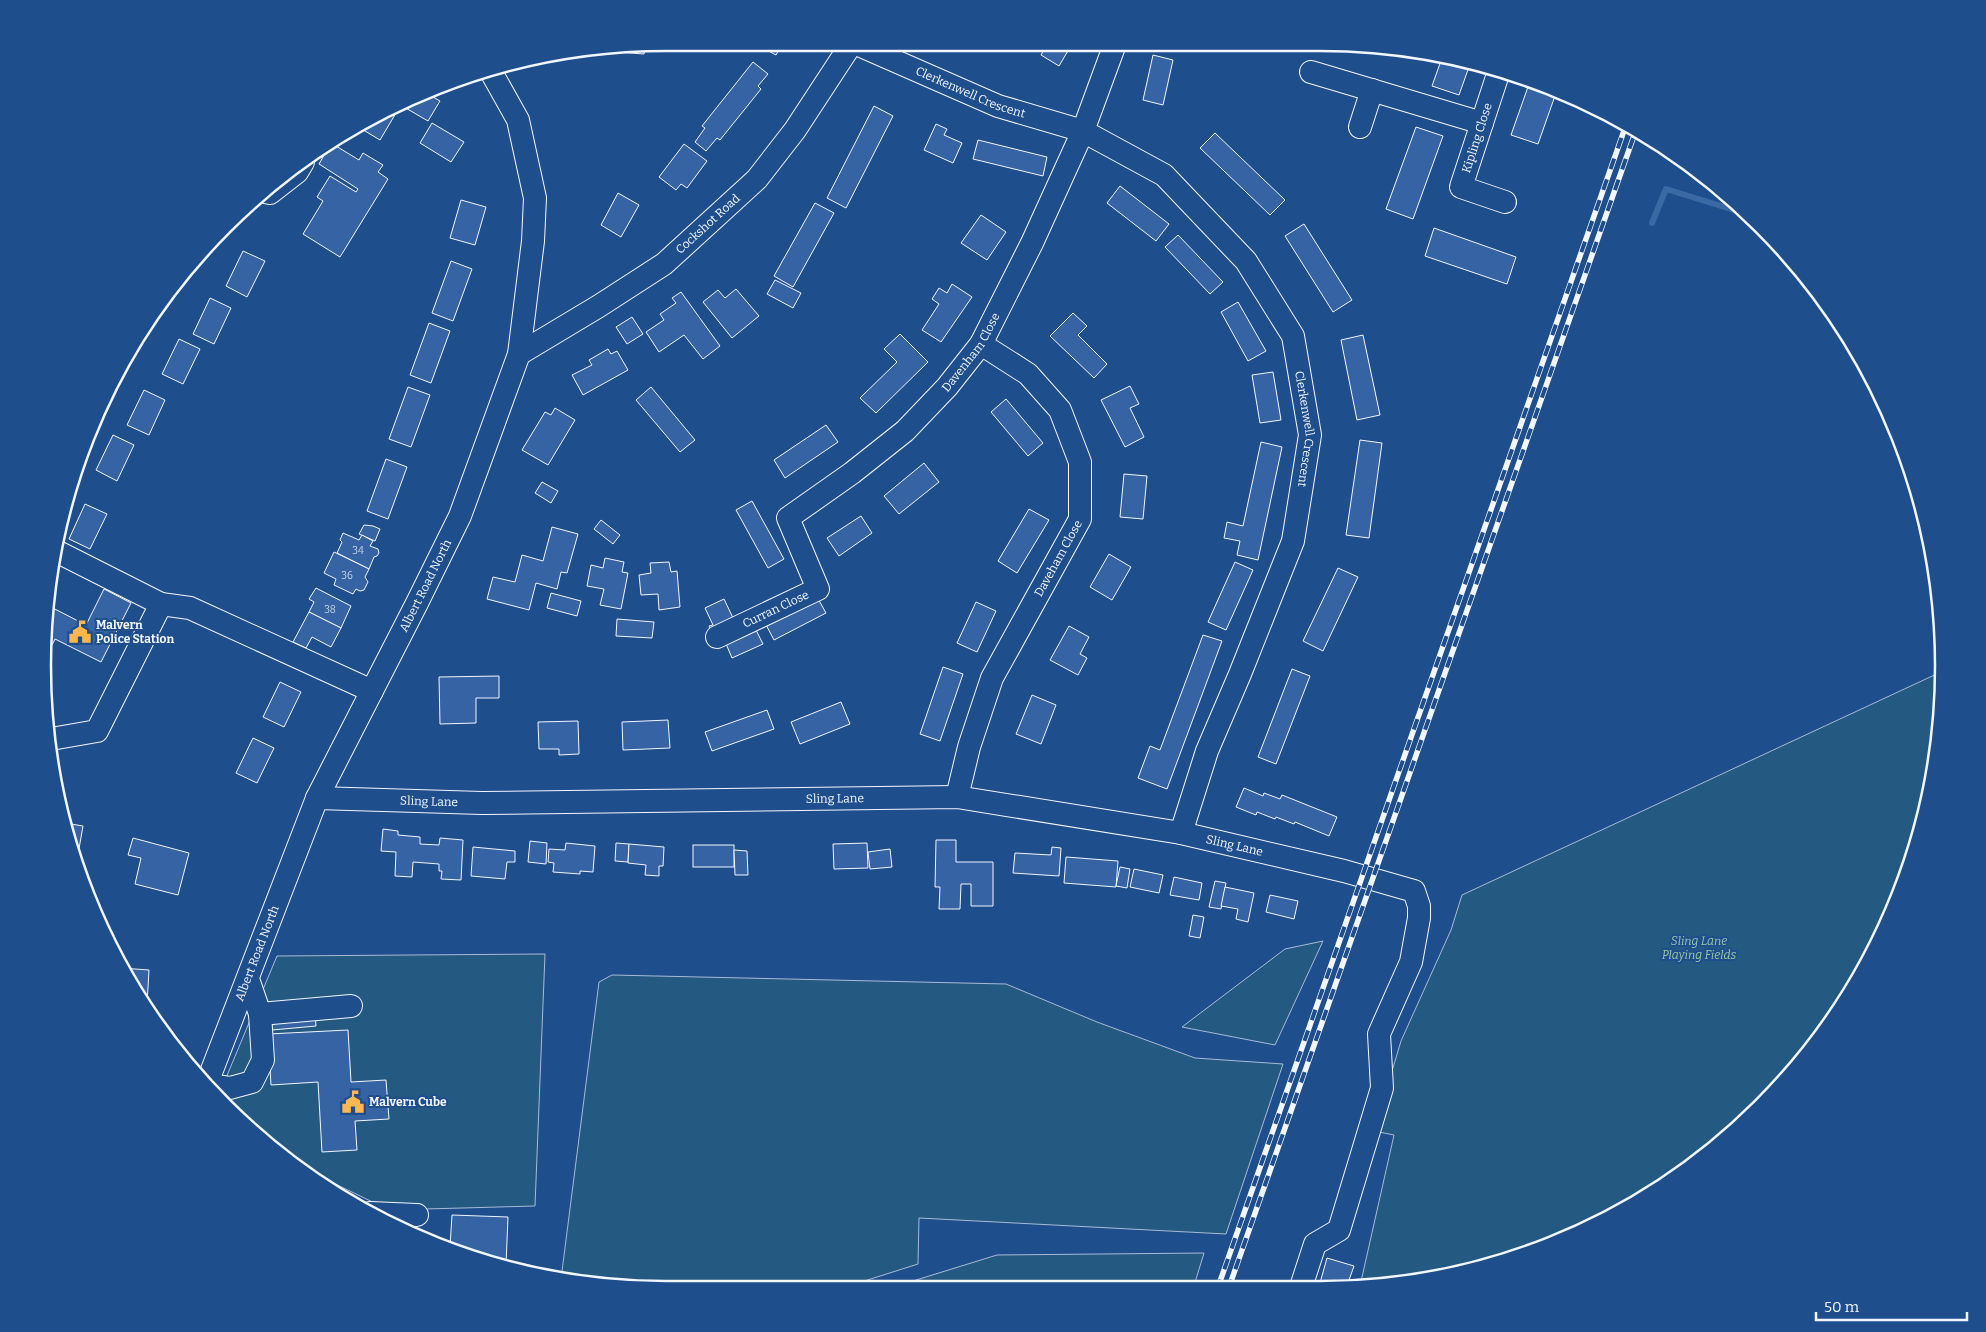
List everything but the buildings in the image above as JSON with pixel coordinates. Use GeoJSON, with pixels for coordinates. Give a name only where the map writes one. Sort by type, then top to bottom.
{"type":"FeatureCollection","features":[{"type":"Feature","properties":{"kind":"street","name":"Cockshot Road"},"geometry":{"type":"LineString","coordinates":[[519,354],[664,264],[757,179],[795,130],[847,51]]}},
{"type":"Feature","properties":{"kind":"street","name":"Clerkenwell Crescent"},"geometry":{"type":"LineString","coordinates":[[872,51],[998,106],[1083,131],[1164,175],[1246,261],[1293,336],[1310,435],[1293,540],[1207,751],[1181,833]]}},
{"type":"Feature","properties":{"kind":"street"},"geometry":{"type":"LineString","coordinates":[[1083,131],[1112,51]]}},
{"type":"Feature","properties":{"kind":"street"},"geometry":{"type":"LineString","coordinates":[[1312,72],[1482,123]]}},
{"type":"Feature","properties":{"kind":"street","name":"Albert Road North"},"geometry":{"type":"LineString","coordinates":[[210,1077],[317,798],[460,516],[519,354],[533,241],[535,198],[518,120],[493,76]]}},
{"type":"Feature","properties":{"kind":"street","name":"Kipling Close"},"geometry":{"type":"LineString","coordinates":[[1497,77],[1461,187],[1505,202]]}},
{"type":"Feature","properties":{"kind":"street"},"geometry":{"type":"LineString","coordinates":[[1360,127],[1372,90]]}},
{"type":"Feature","properties":{"kind":"street","name":"Davenham Close"},"geometry":{"type":"LineString","coordinates":[[788,518],[852,473],[905,431],[947,387],[981,344],[1032,243],[1083,131]]}},
{"type":"Feature","properties":{"kind":"street","name":"Daveham Close"},"geometry":{"type":"LineString","coordinates":[[957,797],[969,747],[992,678],[1080,519],[1080,462],[1060,410],[1028,374],[981,344]]}},
{"type":"Feature","properties":{"kind":"street","name":"Curran Close"},"geometry":{"type":"LineString","coordinates":[[717,637],[818,589],[788,518]]}},
{"type":"Feature","properties":{"kind":"street"},"geometry":{"type":"LineString","coordinates":[[62,554],[162,604],[190,608],[372,692]]}},
{"type":"Feature","properties":{"kind":"street"},"geometry":{"type":"LineString","coordinates":[[56,738],[97,731],[162,604]]}},
{"type":"Feature","properties":{"kind":"street","name":"Sling Lane"},"geometry":{"type":"LineString","coordinates":[[317,798],[482,803],[957,797],[1181,833],[1344,871],[1414,891],[1418,900],[1419,918],[1411,962],[1379,1034],[1382,1088],[1339,1230],[1315,1244],[1303,1281]]}},
{"type":"Feature","properties":{"kind":"street"},"geometry":{"type":"LineString","coordinates":[[217,1086],[230,1088],[252,1082],[263,1060],[260,1014],[248,979]]}},
{"type":"Feature","properties":{"kind":"street"},"geometry":{"type":"LineString","coordinates":[[260,1014],[350,1006]]}},
{"type":"Feature","properties":{"kind":"street"},"geometry":{"type":"LineString","coordinates":[[388,1214],[417,1215]]}},
{"type":"Feature","properties":{"kind":"green space","name":"Sling Lane Playing Fields"},"geometry":{"type":"Polygon","coordinates":[[[1935,675],[1929,746],[1923,786],[1914,825],[1888,901],[1871,938],[1831,1008],[1808,1040],[1755,1101],[1694,1154],[1662,1177],[1592,1217],[1555,1234],[1479,1260],[1440,1269],[1362,1279],[1394,1135],[1374,1131],[1401,1041],[1451,930],[1462,895],[1935,675]]]}},
{"type":"Feature","properties":{"kind":"green space"},"geometry":{"type":"Polygon","coordinates":[[[1323,941],[1275,1045],[1182,1027],[1285,949],[1323,941]]]}},
{"type":"Feature","properties":{"kind":"green space"},"geometry":{"type":"Polygon","coordinates":[[[545,954],[535,1206],[389,1210],[324,1177],[292,1154],[231,1101],[221,1090],[277,956],[545,954]]]}},
{"type":"Feature","properties":{"kind":"green space"},"geometry":{"type":"Polygon","coordinates":[[[612,975],[1006,984],[1097,1022],[1195,1058],[1283,1064],[1226,1234],[919,1218],[918,1264],[864,1281],[666,1281],[586,1275],[562,1271],[599,982],[612,975]]]}},
{"type":"Feature","properties":{"kind":"green space"},"geometry":{"type":"Polygon","coordinates":[[[1204,1253],[1195,1281],[913,1281],[997,1255],[1204,1253]]]}},
{"type":"Feature","properties":{"kind":"waterway"},"geometry":{"type":"LineString","coordinates":[[1652,223],[1666,189],[1730,209]]}},
{"type":"Feature","properties":{"kind":"railway"},"geometry":{"type":"LineString","coordinates":[[1220,1281],[1624,132]]}},
{"type":"Feature","properties":{"kind":"railway"},"geometry":{"type":"LineString","coordinates":[[1231,1281],[1633,138]]}},
{"type":"Feature","properties":{"kind":"place","name":"Malvern Police Station"},"geometry":{"type":"Point","coordinates":[80,632]}},
{"type":"Feature","properties":{"kind":"place","name":"Malvern Cube"},"geometry":{"type":"Point","coordinates":[353,1102]}}]}
